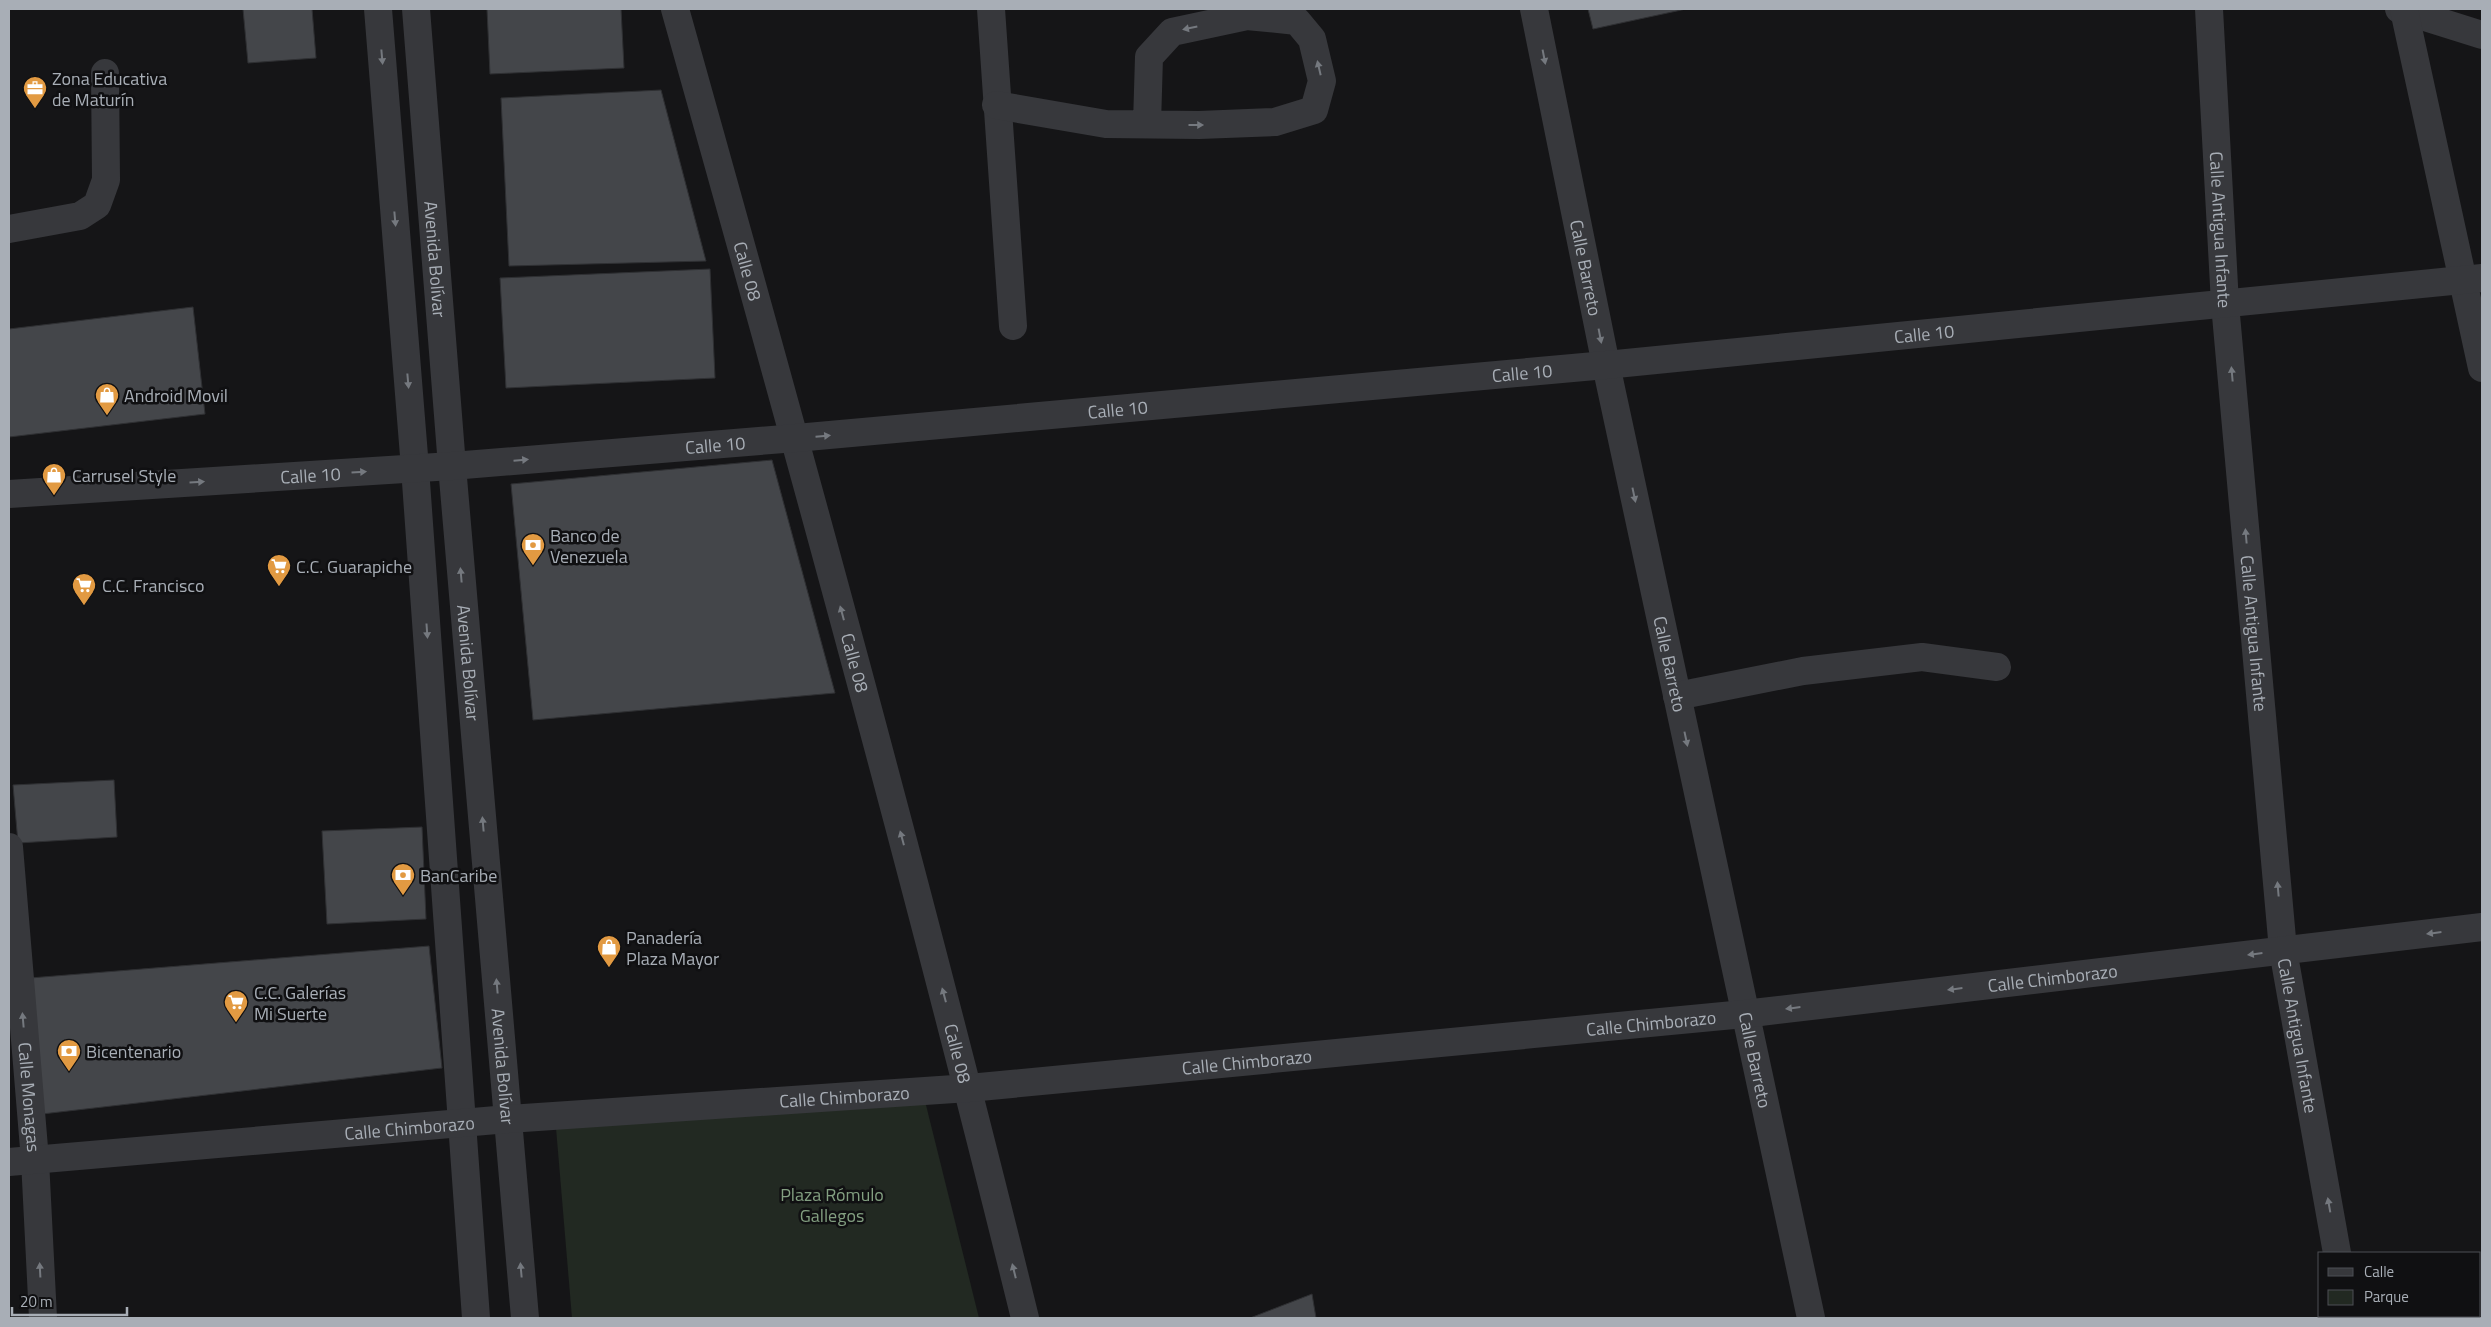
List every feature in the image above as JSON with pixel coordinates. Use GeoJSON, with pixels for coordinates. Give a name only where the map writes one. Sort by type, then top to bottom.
{"type":"FeatureCollection","features":[{"type":"Feature","properties":{"kind":"street","name":"Avenida Bolívar"},"geometry":{"type":"LineString","coordinates":[[378,9],[416,468],[476,1318]]}},
{"type":"Feature","properties":{"kind":"street","name":"Avenida Bolívar"},"geometry":{"type":"LineString","coordinates":[[416,9],[452,466],[525,1318]]}},
{"type":"Feature","properties":{"kind":"street","name":"Calle 08"},"geometry":{"type":"LineString","coordinates":[[675,9],[796,438],[969,1088],[1025,1318]]}},
{"type":"Feature","properties":{"kind":"street"},"geometry":{"type":"LineString","coordinates":[[991,9],[996,105],[1013,326]]}},
{"type":"Feature","properties":{"kind":"street","name":"Calle Barreto"},"geometry":{"type":"LineString","coordinates":[[1534,9],[1606,365],[1744,1014],[1811,1318]]}},
{"type":"Feature","properties":{"kind":"street","name":"Calle Antigua Infante"},"geometry":{"type":"LineString","coordinates":[[2209,9],[2226,304],[2283,950],[2337,1252]]}},
{"type":"Feature","properties":{"kind":"street"},"geometry":{"type":"LineString","coordinates":[[2401,10],[2482,35]]}},
{"type":"Feature","properties":{"kind":"street"},"geometry":{"type":"LineString","coordinates":[[2401,10],[2473,279],[2482,368]]}},
{"type":"Feature","properties":{"kind":"street"},"geometry":{"type":"LineString","coordinates":[[996,105],[1106,124],[1147,124],[1275,122],[1314,110],[1322,81],[1312,39],[1297,21],[1247,16],[1172,32],[1149,57],[1147,124]]}},
{"type":"Feature","properties":{"kind":"street"},"geometry":{"type":"LineString","coordinates":[[9,229],[80,216],[97,204],[106,180],[105,73]]}},
{"type":"Feature","properties":{"kind":"street","name":"Calle 10"},"geometry":{"type":"LineString","coordinates":[[9,494],[452,466],[796,438],[1606,365],[2473,279]]}},
{"type":"Feature","properties":{"kind":"street"},"geometry":{"type":"LineString","coordinates":[[1677,696],[1803,671],[1922,657],[1997,667]]}},
{"type":"Feature","properties":{"kind":"street","name":"Calle Monagas"},"geometry":{"type":"LineString","coordinates":[[9,846],[35,1160],[43,1318]]}},
{"type":"Feature","properties":{"kind":"street","name":"Calle Chimborazo"},"geometry":{"type":"LineString","coordinates":[[9,1162],[508,1119],[969,1088],[1744,1014],[2482,927]]}},
{"type":"Feature","properties":{"kind":"green space","name":"Plaza Rómulo Gallegos"},"geometry":{"type":"Polygon","coordinates":[[[921,1085],[979,1318],[572,1318],[554,1104],[921,1085]]]}},
{"type":"Feature","properties":{"kind":"building"},"geometry":{"type":"Polygon","coordinates":[[[243,9],[312,9],[316,58],[248,63],[243,9]]]}},
{"type":"Feature","properties":{"kind":"building"},"geometry":{"type":"Polygon","coordinates":[[[487,9],[621,9],[624,68],[490,74],[487,9]]]}},
{"type":"Feature","properties":{"kind":"building"},"geometry":{"type":"Polygon","coordinates":[[[1588,9],[1686,9],[1593,29],[1588,9]]]}},
{"type":"Feature","properties":{"kind":"building"},"geometry":{"type":"Polygon","coordinates":[[[661,90],[706,261],[509,266],[501,98],[661,90]]]}},
{"type":"Feature","properties":{"kind":"building"},"geometry":{"type":"Polygon","coordinates":[[[710,269],[715,378],[506,388],[500,278],[710,269]]]}},
{"type":"Feature","properties":{"kind":"building"},"geometry":{"type":"Polygon","coordinates":[[[193,307],[205,414],[9,437],[9,329],[193,307]]]}},
{"type":"Feature","properties":{"kind":"building"},"geometry":{"type":"Polygon","coordinates":[[[772,460],[835,693],[533,720],[511,484],[772,460]]]}},
{"type":"Feature","properties":{"kind":"building"},"geometry":{"type":"Polygon","coordinates":[[[114,780],[117,837],[18,843],[13,785],[114,780]]]}},
{"type":"Feature","properties":{"kind":"building"},"geometry":{"type":"Polygon","coordinates":[[[422,827],[426,919],[327,924],[322,831],[422,827]]]}},
{"type":"Feature","properties":{"kind":"building","name":"C.C. Galerías Mi Suerte"},"geometry":{"type":"Polygon","coordinates":[[[429,946],[442,1068],[42,1114],[30,978],[429,946]]]}},
{"type":"Feature","properties":{"kind":"building"},"geometry":{"type":"Polygon","coordinates":[[[1312,1294],[1316,1318],[1250,1318],[1312,1294]]]}},
{"type":"Feature","properties":{"kind":"place","name":"Zona Educativa de Maturín"},"geometry":{"type":"Point","coordinates":[35,109]}},
{"type":"Feature","properties":{"kind":"place","name":"Android Movil"},"geometry":{"type":"Point","coordinates":[107,416]}},
{"type":"Feature","properties":{"kind":"place","name":"Carrusel Style"},"geometry":{"type":"Point","coordinates":[54,496]}},
{"type":"Feature","properties":{"kind":"place","name":"Banco de Venezuela"},"geometry":{"type":"Point","coordinates":[533,566]}},
{"type":"Feature","properties":{"kind":"place","name":"C.C. Guarapiche"},"geometry":{"type":"Point","coordinates":[279,587]}},
{"type":"Feature","properties":{"kind":"place","name":"C.C. Francisco"},"geometry":{"type":"Point","coordinates":[84,606]}},
{"type":"Feature","properties":{"kind":"place","name":"BanCaribe"},"geometry":{"type":"Point","coordinates":[403,896]}},
{"type":"Feature","properties":{"kind":"place","name":"Panadería Plaza Mayor"},"geometry":{"type":"Point","coordinates":[609,968]}},
{"type":"Feature","properties":{"kind":"place","name":"C.C. Galerías Mi Suerte"},"geometry":{"type":"Point","coordinates":[236,1023]}},
{"type":"Feature","properties":{"kind":"place","name":"Bicentenario"},"geometry":{"type":"Point","coordinates":[69,1072]}}]}
